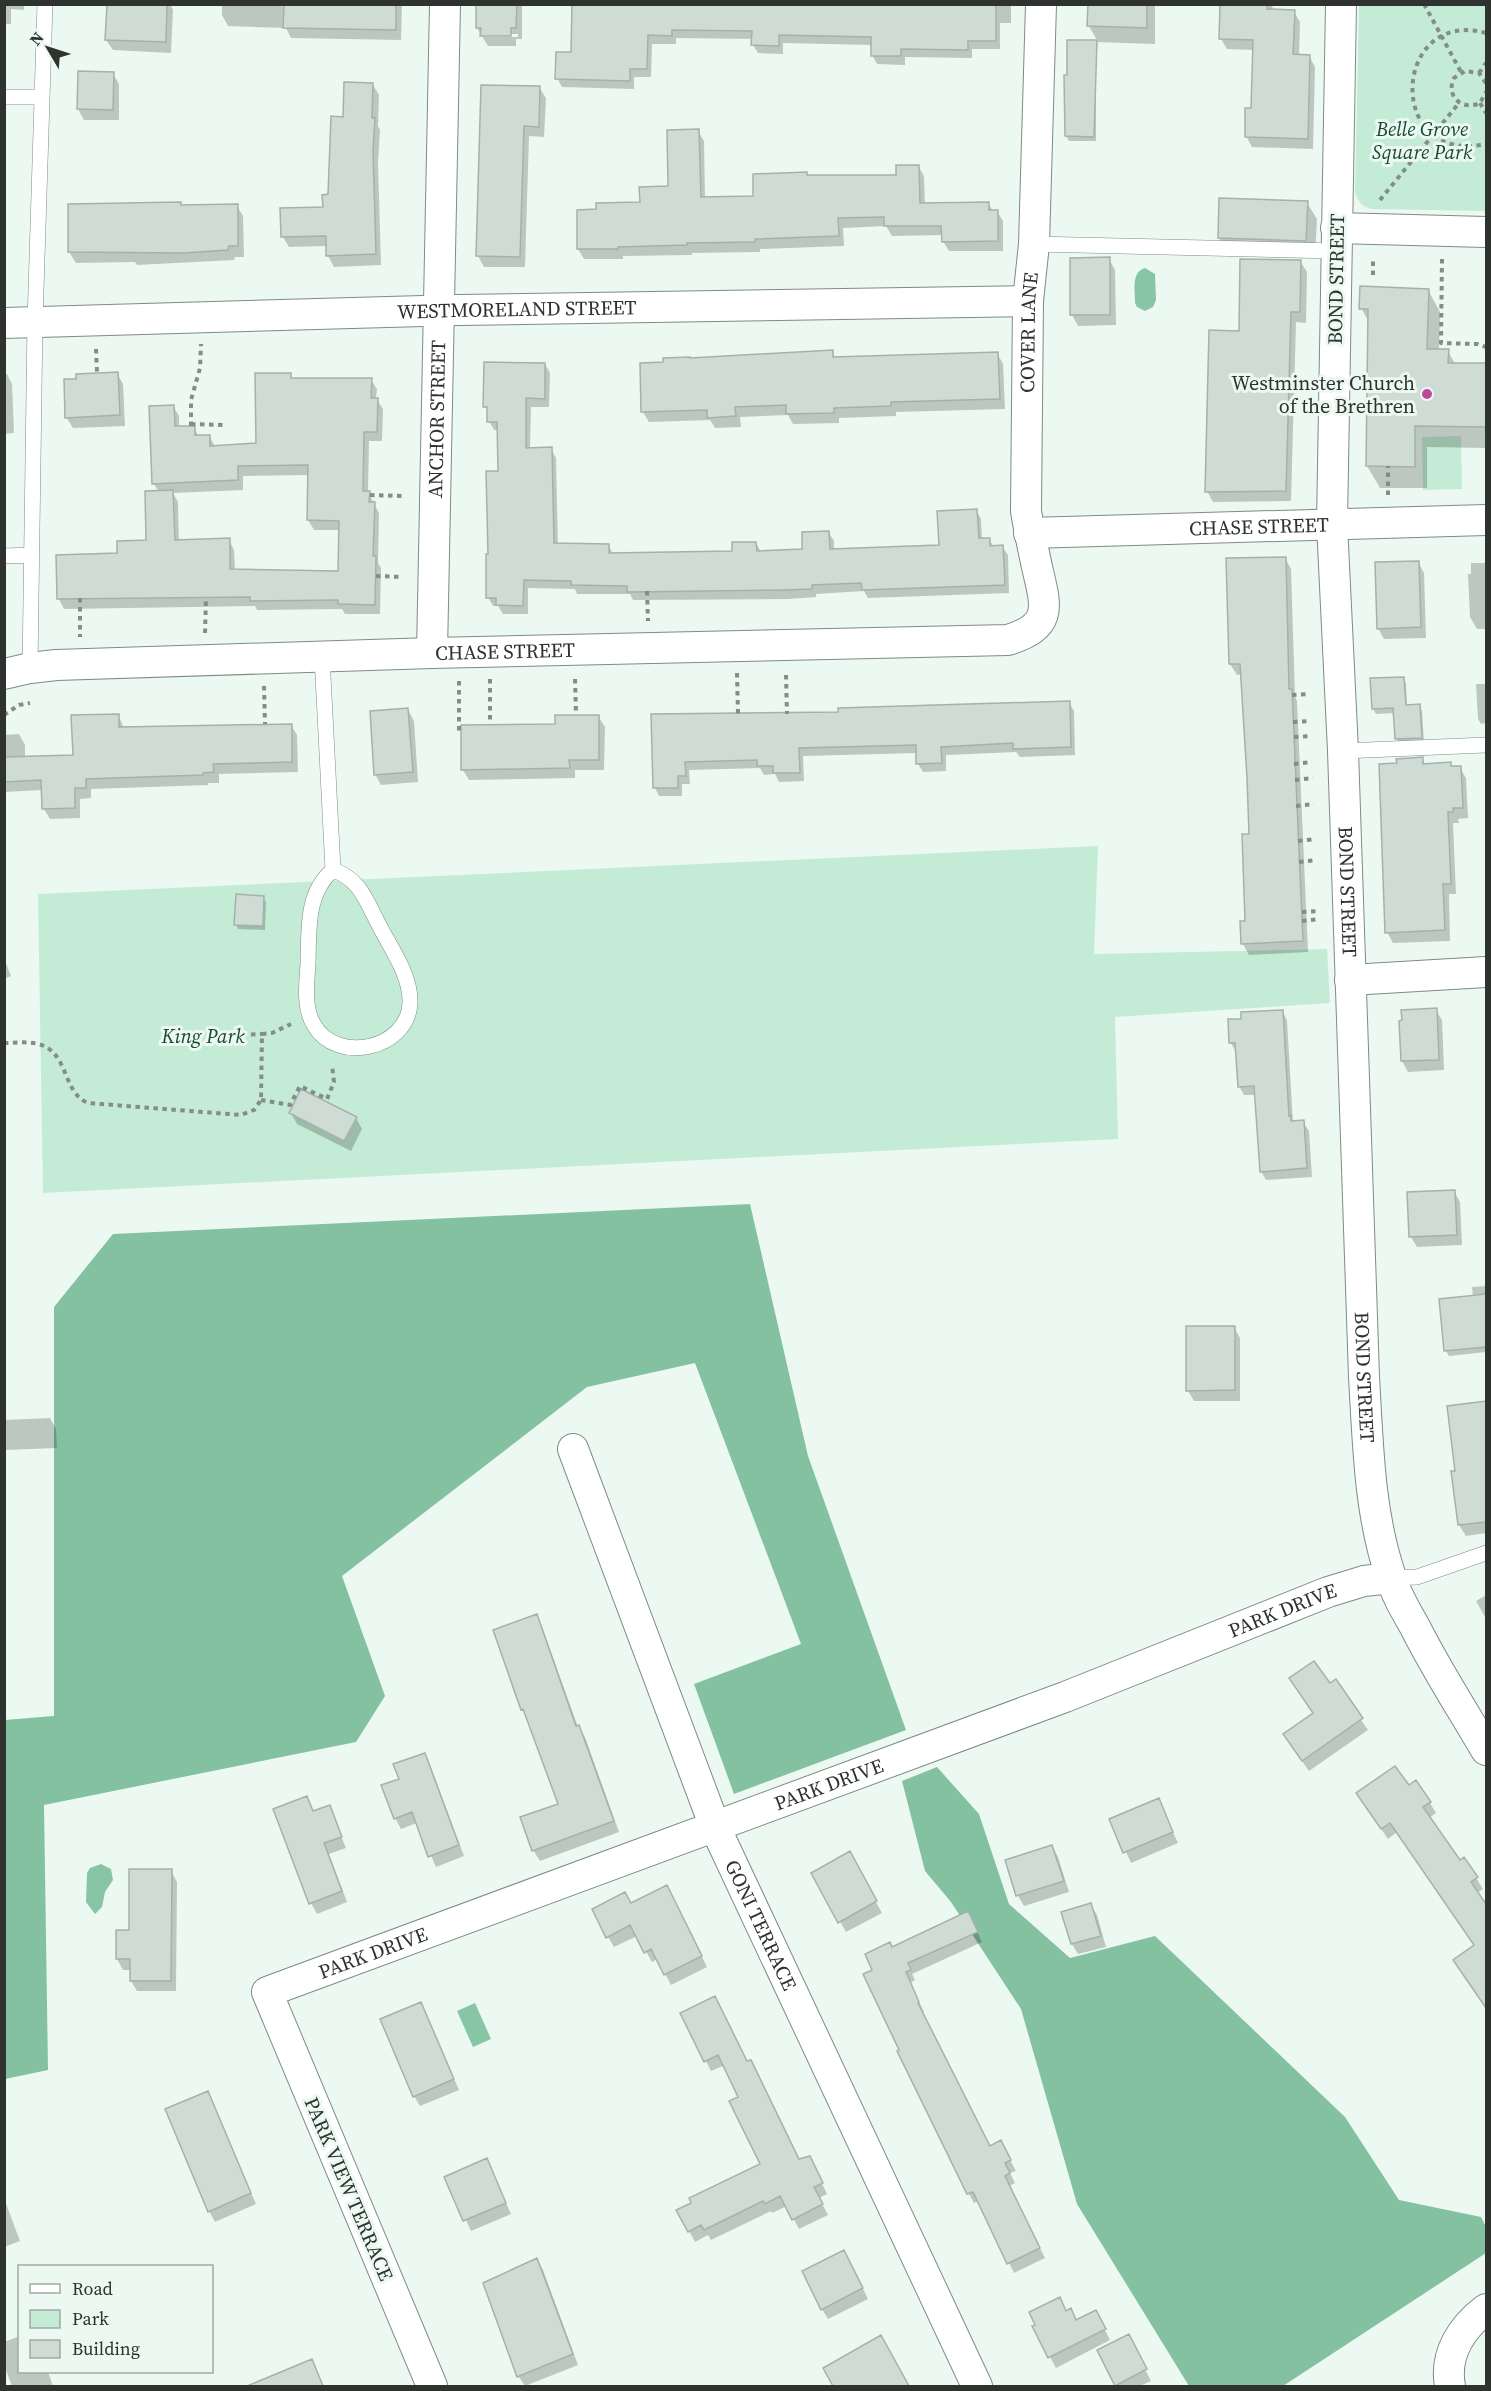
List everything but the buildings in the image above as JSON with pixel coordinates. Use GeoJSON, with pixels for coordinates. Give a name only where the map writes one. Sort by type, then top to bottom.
{"type":"FeatureCollection","features":[{"type":"Feature","properties":{"kind":"street","name":"ANCHOR STREET"},"geometry":{"type":"LineString","coordinates":[[432,653],[445,4]]}},
{"type":"Feature","properties":{"kind":"street","name":"COVER LANE"},"geometry":{"type":"LineString","coordinates":[[1008,640],[1027,634],[1040,620],[1045,600],[1026,511],[1028,301],[1034,244],[1041,4]]}},
{"type":"Feature","properties":{"kind":"street","name":"BOND STREET"},"geometry":{"type":"LineString","coordinates":[[1341,4],[1332,524],[1343,751],[1365,1401],[1376,1519],[1391,1578],[1432,1661],[1486,1750]]}},
{"type":"Feature","properties":{"kind":"street"},"geometry":{"type":"LineString","coordinates":[[1336,239],[1486,232]]}},
{"type":"Feature","properties":{"kind":"street","name":"WESTMORELAND STREET"},"geometry":{"type":"LineString","coordinates":[[4,323],[439,311],[1028,301]]}},
{"type":"Feature","properties":{"kind":"street","name":"CHASE STREET"},"geometry":{"type":"LineString","coordinates":[[1029,533],[1486,520]]}},
{"type":"Feature","properties":{"kind":"street","name":"CHASE STREET"},"geometry":{"type":"LineString","coordinates":[[17,671],[322,656],[1008,640]]}},
{"type":"Feature","properties":{"kind":"street"},"geometry":{"type":"LineString","coordinates":[[1350,980],[1486,972]]}},
{"type":"Feature","properties":{"kind":"street","name":"GONI TERRACE"},"geometry":{"type":"LineString","coordinates":[[573,1449],[715,1827],[977,2386]]}},
{"type":"Feature","properties":{"kind":"street","name":"PARK DRIVE"},"geometry":{"type":"LineString","coordinates":[[267,1992],[1065,1697],[1328,1593],[1364,1581],[1391,1578]]}},
{"type":"Feature","properties":{"kind":"street","name":"PARK VIEW TERRACE"},"geometry":{"type":"LineString","coordinates":[[267,1992],[432,2386]]}},
{"type":"Feature","properties":{"kind":"street"},"geometry":{"type":"LineString","coordinates":[[1450,2386],[1451,2354],[1460,2335],[1474,2318],[1486,2309]]}},
{"type":"Feature","properties":{"kind":"lane"},"geometry":{"type":"LineString","coordinates":[[17,671],[32,555],[35,322],[45,4]]}},
{"type":"Feature","properties":{"kind":"lane"},"geometry":{"type":"LineString","coordinates":[[4,98],[42,97]]}},
{"type":"Feature","properties":{"kind":"lane"},"geometry":{"type":"LineString","coordinates":[[1034,244],[1336,239]]}},
{"type":"Feature","properties":{"kind":"lane"},"geometry":{"type":"LineString","coordinates":[[4,556],[32,555]]}},
{"type":"Feature","properties":{"kind":"lane"},"geometry":{"type":"LineString","coordinates":[[322,656],[333,870]]}},
{"type":"Feature","properties":{"kind":"lane"},"geometry":{"type":"LineString","coordinates":[[1343,751],[1486,745]]}},
{"type":"Feature","properties":{"kind":"lane"},"geometry":{"type":"LineString","coordinates":[[333,870],[348,874],[359,887],[400,964],[409,991],[410,1004],[406,1020],[393,1035],[378,1045],[345,1048],[322,1034],[314,1026],[310,1015],[307,1000],[309,928],[314,895],[322,879],[333,870]]}},
{"type":"Feature","properties":{"kind":"lane"},"geometry":{"type":"LineString","coordinates":[[1391,1578],[1417,1577],[1486,1553]]}},
{"type":"Feature","properties":{"kind":"path"},"geometry":{"type":"LineString","coordinates":[[1424,4],[1461,72]]}},
{"type":"Feature","properties":{"kind":"path"},"geometry":{"type":"LineString","coordinates":[[1452,4],[1484,4]]}},
{"type":"Feature","properties":{"kind":"path"},"geometry":{"type":"LineString","coordinates":[[1486,33],[1467,30],[1442,37],[1420,57],[1412,82],[1412,101],[1415,110],[1426,127],[1434,134],[1460,146],[1486,144]]}},
{"type":"Feature","properties":{"kind":"path"},"geometry":{"type":"LineString","coordinates":[[1479,73],[1486,63]]}},
{"type":"Feature","properties":{"kind":"path"},"geometry":{"type":"LineString","coordinates":[[1486,83],[1479,73],[1471,70],[1461,72],[1451,84],[1452,93],[1459,103],[1471,106],[1480,103],[1486,92]]}},
{"type":"Feature","properties":{"kind":"path"},"geometry":{"type":"LineString","coordinates":[[1376,206],[1459,103]]}},
{"type":"Feature","properties":{"kind":"path"},"geometry":{"type":"LineString","coordinates":[[1480,103],[1486,112]]}},
{"type":"Feature","properties":{"kind":"path"},"geometry":{"type":"LineString","coordinates":[[1373,252],[1373,275]]}},
{"type":"Feature","properties":{"kind":"path"},"geometry":{"type":"LineString","coordinates":[[1442,255],[1441,344],[1477,344],[1486,347]]}},
{"type":"Feature","properties":{"kind":"path"},"geometry":{"type":"LineString","coordinates":[[201,341],[200,368],[191,400],[191,425],[226,425]]}},
{"type":"Feature","properties":{"kind":"path"},"geometry":{"type":"LineString","coordinates":[[96,344],[97,373]]}},
{"type":"Feature","properties":{"kind":"path"},"geometry":{"type":"LineString","coordinates":[[1388,466],[1388,496]]}},
{"type":"Feature","properties":{"kind":"path"},"geometry":{"type":"LineString","coordinates":[[370,495],[405,496]]}},
{"type":"Feature","properties":{"kind":"path"},"geometry":{"type":"LineString","coordinates":[[376,576],[403,577]]}},
{"type":"Feature","properties":{"kind":"path"},"geometry":{"type":"LineString","coordinates":[[648,591],[648,622]]}},
{"type":"Feature","properties":{"kind":"path"},"geometry":{"type":"LineString","coordinates":[[80,598],[80,638]]}},
{"type":"Feature","properties":{"kind":"path"},"geometry":{"type":"LineString","coordinates":[[205,634],[206,598]]}},
{"type":"Feature","properties":{"kind":"path"},"geometry":{"type":"LineString","coordinates":[[786,671],[787,714]]}},
{"type":"Feature","properties":{"kind":"path"},"geometry":{"type":"LineString","coordinates":[[737,673],[738,714]]}},
{"type":"Feature","properties":{"kind":"path"},"geometry":{"type":"LineString","coordinates":[[575,677],[576,714]]}},
{"type":"Feature","properties":{"kind":"path"},"geometry":{"type":"LineString","coordinates":[[490,679],[490,724]]}},
{"type":"Feature","properties":{"kind":"path"},"geometry":{"type":"LineString","coordinates":[[459,680],[459,732],[461,731]]}},
{"type":"Feature","properties":{"kind":"path"},"geometry":{"type":"LineString","coordinates":[[264,685],[265,724]]}},
{"type":"Feature","properties":{"kind":"path"},"geometry":{"type":"LineString","coordinates":[[1292,695],[1309,694]]}},
{"type":"Feature","properties":{"kind":"path"},"geometry":{"type":"LineString","coordinates":[[4,715],[19,705],[30,703]]}},
{"type":"Feature","properties":{"kind":"path"},"geometry":{"type":"LineString","coordinates":[[1293,722],[1310,721]]}},
{"type":"Feature","properties":{"kind":"path"},"geometry":{"type":"LineString","coordinates":[[1293,737],[1311,736]]}},
{"type":"Feature","properties":{"kind":"path"},"geometry":{"type":"LineString","coordinates":[[1294,764],[1312,762]]}},
{"type":"Feature","properties":{"kind":"path"},"geometry":{"type":"LineString","coordinates":[[1295,780],[1313,778]]}},
{"type":"Feature","properties":{"kind":"path"},"geometry":{"type":"LineString","coordinates":[[1296,806],[1314,804]]}},
{"type":"Feature","properties":{"kind":"path"},"geometry":{"type":"LineString","coordinates":[[1299,841],[1316,839]]}},
{"type":"Feature","properties":{"kind":"path"},"geometry":{"type":"LineString","coordinates":[[1299,862],[1316,860]]}},
{"type":"Feature","properties":{"kind":"path"},"geometry":{"type":"LineString","coordinates":[[1302,912],[1318,911]]}},
{"type":"Feature","properties":{"kind":"path"},"geometry":{"type":"LineString","coordinates":[[1302,921],[1319,919]]}},
{"type":"Feature","properties":{"kind":"path"},"geometry":{"type":"LineString","coordinates":[[242,1035],[272,1033]]}},
{"type":"Feature","properties":{"kind":"path"},"geometry":{"type":"LineString","coordinates":[[4,1043],[30,1043],[45,1046],[62,1064],[77,1098],[88,1103],[241,1115],[254,1110],[261,1100],[262,1034]]}},
{"type":"Feature","properties":{"kind":"path"},"geometry":{"type":"LineString","coordinates":[[261,1100],[290,1106],[300,1086],[327,1099],[334,1082]]}},
{"type":"Feature","properties":{"kind":"green space","name":"Belle Grove Square Park"},"geometry":{"type":"Polygon","coordinates":[[[1359,5],[1486,5],[1486,211],[1372,209],[1359,201],[1355,192],[1359,5]]]}},
{"type":"Feature","properties":{"kind":"green space"},"geometry":{"type":"Polygon","coordinates":[[[1461,436],[1462,489],[1423,490],[1422,437],[1461,436]]]}},
{"type":"Feature","properties":{"kind":"green space","name":"King Park"},"geometry":{"type":"Polygon","coordinates":[[[1098,846],[1094,954],[1327,949],[1330,1003],[1115,1017],[1118,1139],[43,1193],[38,894],[1098,846]]]}},
{"type":"Feature","properties":{"kind":"shaded area"},"geometry":{"type":"Polygon","coordinates":[[[1145,268],[1155,274],[1156,300],[1153,307],[1145,311],[1137,307],[1135,303],[1134,287],[1138,273],[1145,268]]]}},
{"type":"Feature","properties":{"kind":"shaded area"},"geometry":{"type":"Polygon","coordinates":[[[750,1204],[808,1456],[906,1730],[734,1794],[694,1684],[801,1644],[695,1363],[587,1387],[342,1576],[385,1696],[356,1742],[44,1805],[48,2070],[5,2079],[5,1720],[54,1716],[54,1307],[113,1234],[750,1204]]]}},
{"type":"Feature","properties":{"kind":"shaded area"},"geometry":{"type":"Polygon","coordinates":[[[937,1767],[979,1814],[1009,1904],[1070,1958],[1155,1936],[1345,2117],[1399,2200],[1481,2217],[1486,2227],[1486,2253],[1283,2386],[1189,2386],[1077,2204],[1021,2009],[951,1902],[925,1871],[902,1781],[937,1767]]]}},
{"type":"Feature","properties":{"kind":"shaded area"},"geometry":{"type":"Polygon","coordinates":[[[101,1864],[111,1869],[113,1880],[105,1892],[102,1907],[95,1914],[86,1902],[87,1873],[90,1868],[101,1864]]]}},
{"type":"Feature","properties":{"kind":"shaded area"},"geometry":{"type":"Polygon","coordinates":[[[475,2003],[491,2039],[473,2047],[457,2011],[475,2003]]]}},
{"type":"Feature","properties":{"kind":"place","name":"Westminster Church of the Brethren"},"geometry":{"type":"Point","coordinates":[1427,394]}}]}
